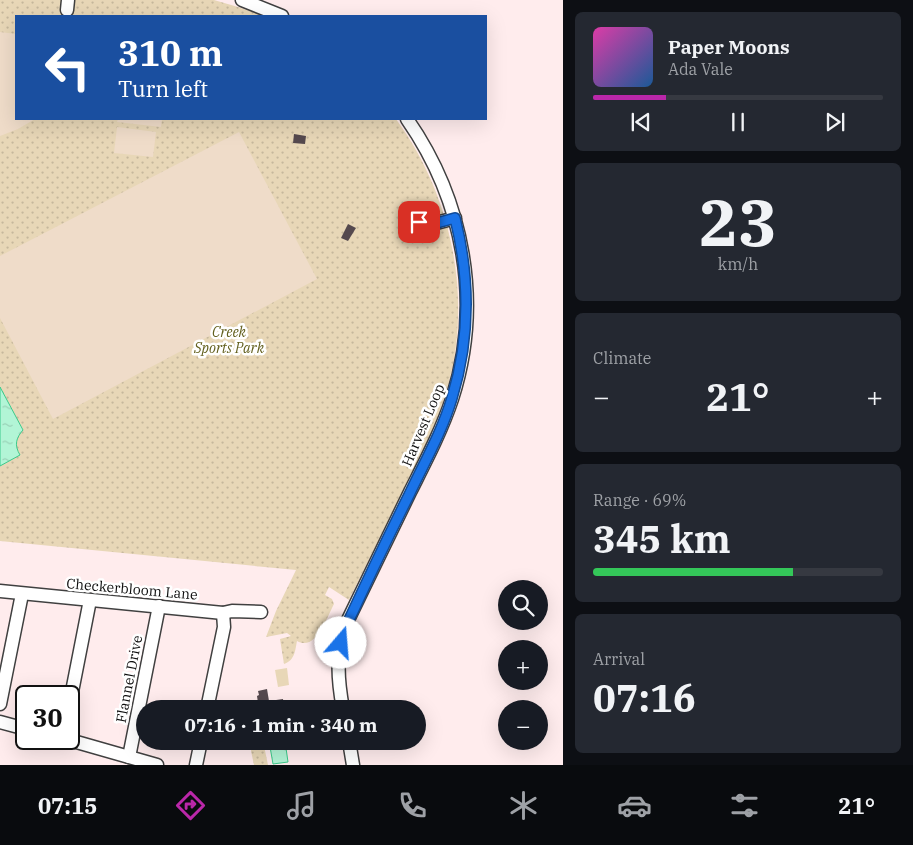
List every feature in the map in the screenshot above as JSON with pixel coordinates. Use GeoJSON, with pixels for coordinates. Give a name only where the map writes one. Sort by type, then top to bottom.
{"type":"FeatureCollection","features":[{"type":"Feature","properties":{"kind":"street"},"geometry":{"type":"LineString","coordinates":[[242,0],[280,15]]}},
{"type":"Feature","properties":{"kind":"street","name":"Harvest Loop"},"geometry":{"type":"LineString","coordinates":[[342,700],[338,668],[341,643],[348,622],[439,432],[452,399],[466,330],[464,260],[455,218],[438,171],[408,120]]}},
{"type":"Feature","properties":{"kind":"street"},"geometry":{"type":"LineString","coordinates":[[419,222],[426,226],[455,218]]}},
{"type":"Feature","properties":{"kind":"street","name":"Checkerbloom Lane"},"geometry":{"type":"LineString","coordinates":[[0,591],[223,613],[232,611],[261,612]]}},
{"type":"Feature","properties":{"kind":"street"},"geometry":{"type":"LineString","coordinates":[[0,704],[22,594]]}},
{"type":"Feature","properties":{"kind":"street"},"geometry":{"type":"LineString","coordinates":[[73,685],[90,600]]}},
{"type":"Feature","properties":{"kind":"street","name":"Flannel Drive"},"geometry":{"type":"LineString","coordinates":[[129,757],[159,606]]}},
{"type":"Feature","properties":{"kind":"street"},"geometry":{"type":"LineString","coordinates":[[210,700],[224,627],[223,613]]}},
{"type":"Feature","properties":{"kind":"street"},"geometry":{"type":"LineString","coordinates":[[0,722],[15,726]]}},
{"type":"Feature","properties":{"kind":"street"},"geometry":{"type":"LineString","coordinates":[[80,743],[157,765]]}},
{"type":"Feature","properties":{"kind":"street"},"geometry":{"type":"LineString","coordinates":[[196,765],[199,750]]}},
{"type":"Feature","properties":{"kind":"street"},"geometry":{"type":"LineString","coordinates":[[350,750],[353,765]]}},
{"type":"Feature","properties":{"kind":"green space","name":"Creek Sports Park"},"geometry":{"type":"Polygon","coordinates":[[[0,0],[214,0],[261,15],[15,15],[15,120],[397,120],[414,146],[429,175],[441,205],[450,236],[458,300],[457,333],[453,365],[447,390],[432,431],[349,600],[329,587],[325,595],[332,599],[334,604],[320,632],[310,642],[297,641],[292,658],[284,664],[280,639],[291,636],[287,633],[266,637],[296,570],[0,541],[0,0]]]}},
{"type":"Feature","properties":{"kind":"green space"},"geometry":{"type":"Polygon","coordinates":[[[287,668],[289,685],[278,687],[275,670],[287,668]]]}},
{"type":"Feature","properties":{"kind":"green space"},"geometry":{"type":"Polygon","coordinates":[[[265,750],[268,765],[254,765],[251,751],[265,750]]]}},
{"type":"Feature","properties":{"kind":"shaded area"},"geometry":{"type":"Polygon","coordinates":[[[0,32],[15,34],[15,120],[33,120],[0,136],[0,32]]]}},
{"type":"Feature","properties":{"kind":"shaded area"},"geometry":{"type":"Polygon","coordinates":[[[118,120],[162,120],[161,127],[117,122],[118,120]]]}},
{"type":"Feature","properties":{"kind":"shaded area"},"geometry":{"type":"Polygon","coordinates":[[[117,127],[156,132],[153,157],[114,153],[117,127]]]}},
{"type":"Feature","properties":{"kind":"shaded area"},"geometry":{"type":"Polygon","coordinates":[[[239,132],[317,279],[53,419],[0,318],[0,256],[239,132]]]}},
{"type":"Feature","properties":{"kind":"water"},"geometry":{"type":"Polygon","coordinates":[[[0,387],[23,430],[17,442],[20,455],[0,466],[0,387]]]}},
{"type":"Feature","properties":{"kind":"water"},"geometry":{"type":"Polygon","coordinates":[[[271,750],[286,750],[288,762],[273,764],[271,750]]]}},
{"type":"Feature","properties":{"kind":"building"},"geometry":{"type":"Polygon","coordinates":[[[294,134],[306,136],[305,144],[293,143],[294,134]]]}},
{"type":"Feature","properties":{"kind":"building"},"geometry":{"type":"Polygon","coordinates":[[[348,224],[356,228],[348,241],[341,238],[348,224]]]}},
{"type":"Feature","properties":{"kind":"building"},"geometry":{"type":"Polygon","coordinates":[[[267,689],[269,700],[258,700],[258,691],[267,689]]]}},
{"type":"Feature","properties":{"kind":"route"},"geometry":{"type":"LineString","coordinates":[[341,643],[348,622],[439,432],[452,399],[463,351],[467,310],[466,284],[464,260],[455,218],[426,226],[419,222]]}}]}
